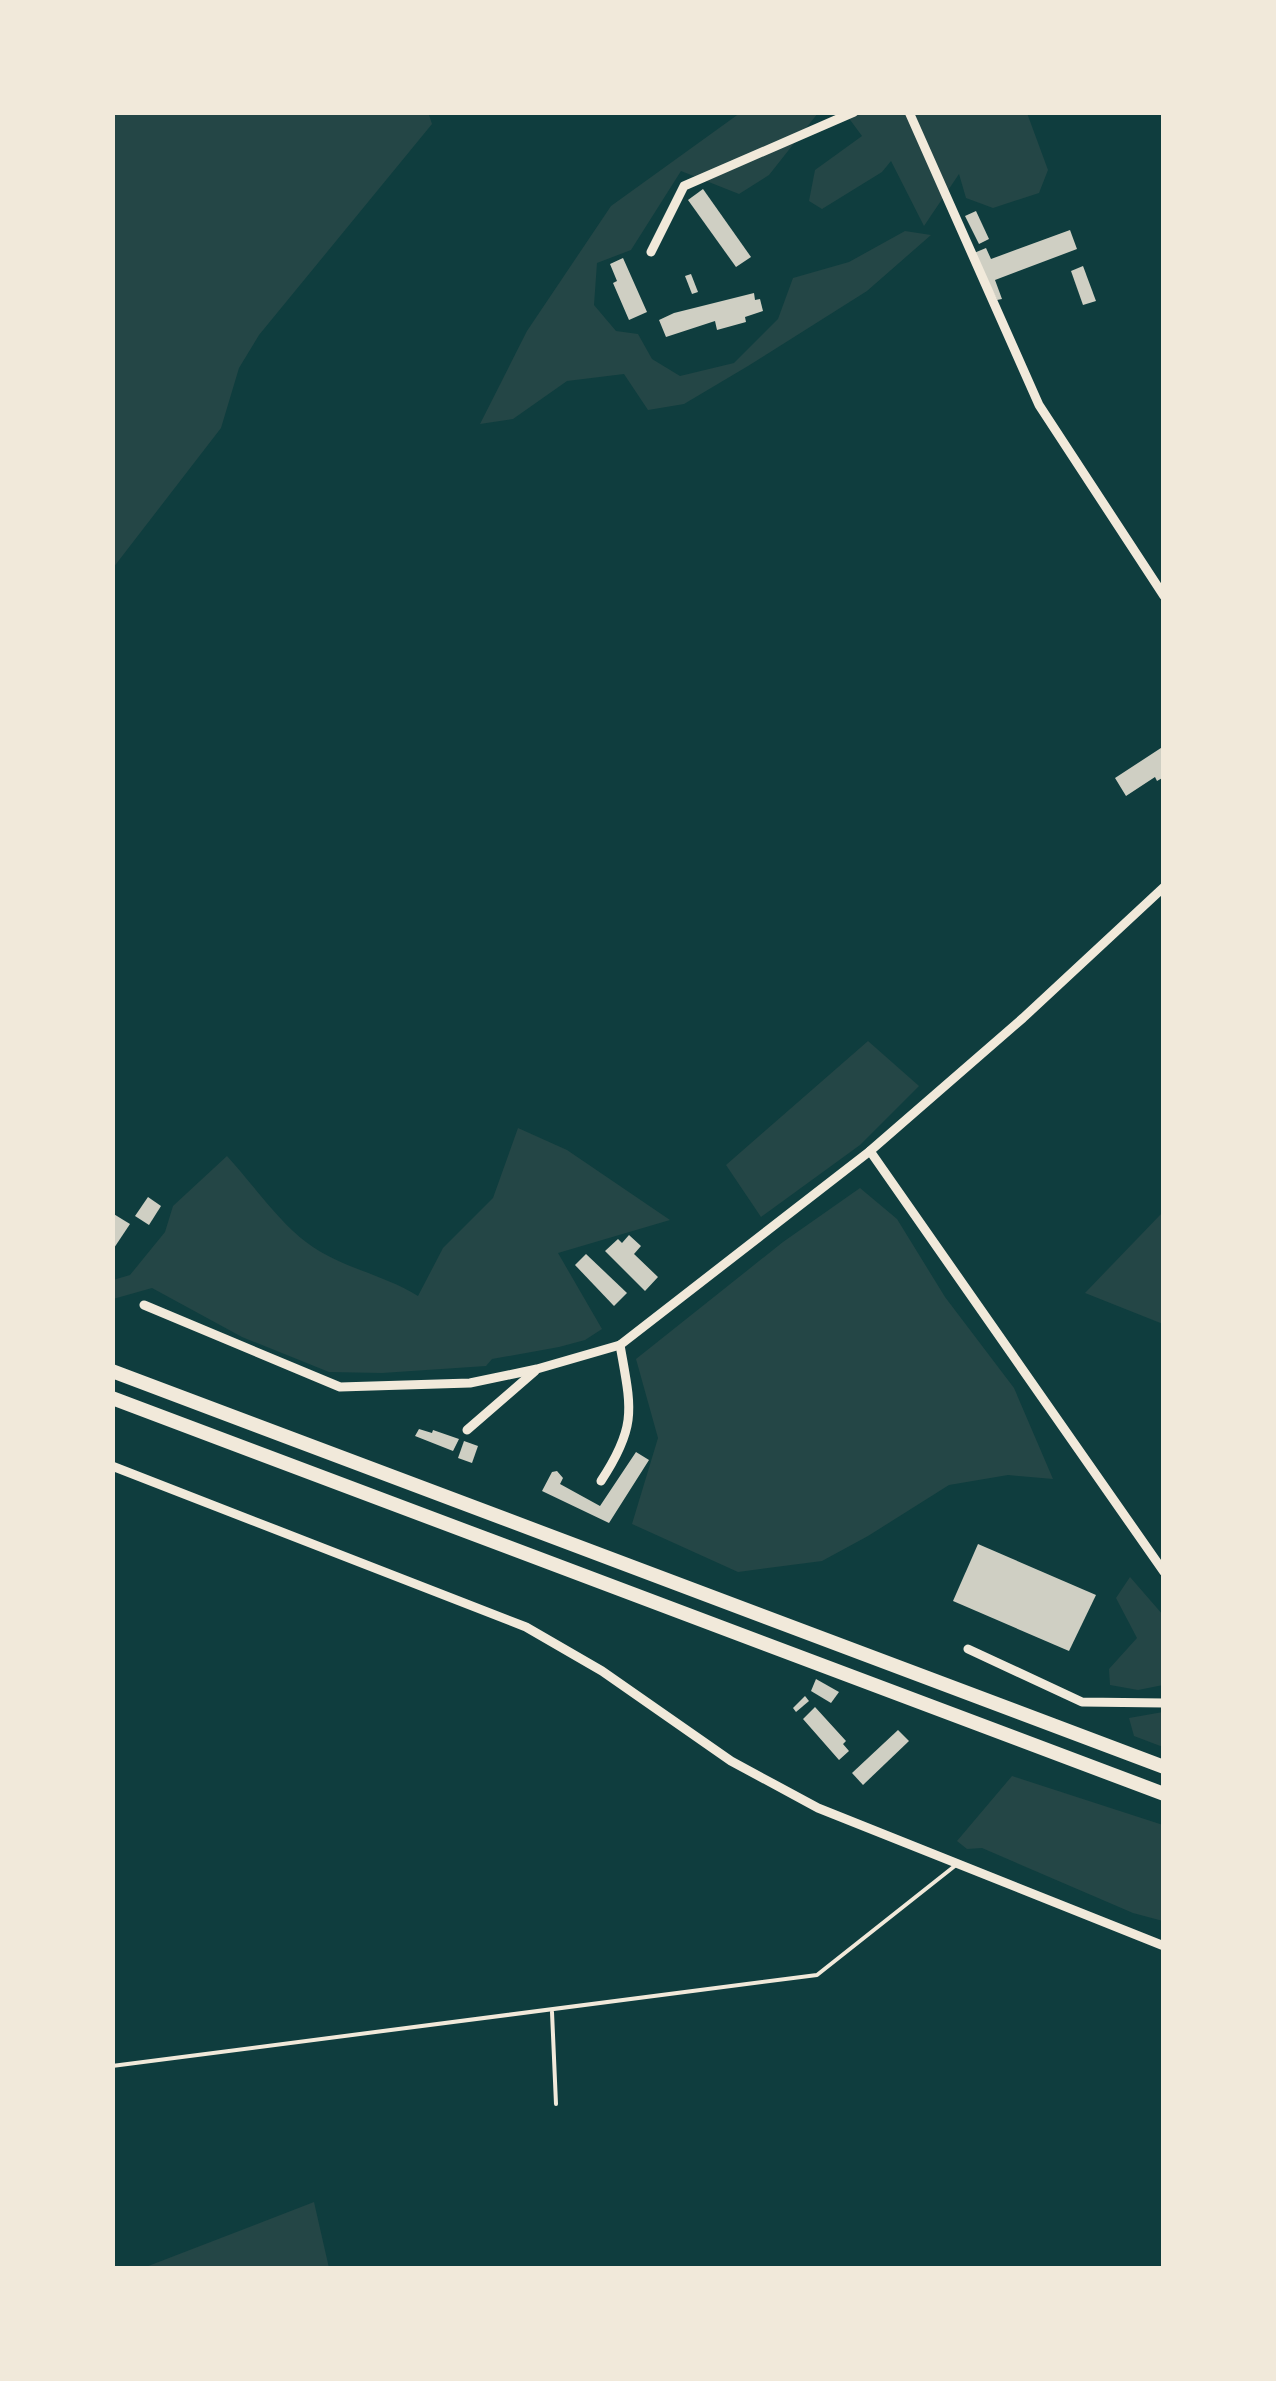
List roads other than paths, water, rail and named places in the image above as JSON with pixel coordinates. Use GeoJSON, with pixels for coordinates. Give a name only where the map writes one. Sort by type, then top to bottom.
{"type":"FeatureCollection","features":[{"type":"Feature","properties":{"kind":"highway"},"geometry":{"type":"LineString","coordinates":[[112,1370],[1164,1767]]}},
{"type":"Feature","properties":{"kind":"highway"},"geometry":{"type":"LineString","coordinates":[[112,1398],[1164,1794]]}},
{"type":"Feature","properties":{"kind":"street"},"geometry":{"type":"LineString","coordinates":[[651,252],[684,186],[854,112]]}},
{"type":"Feature","properties":{"kind":"street"},"geometry":{"type":"LineString","coordinates":[[909,112],[1039,404],[1164,596]]}},
{"type":"Feature","properties":{"kind":"street"},"geometry":{"type":"LineString","coordinates":[[144,1305],[340,1387],[470,1384],[620,1345],[870,1151],[1164,888]]}},
{"type":"Feature","properties":{"kind":"street"},"geometry":{"type":"LineString","coordinates":[[870,1151],[1164,1572]]}},
{"type":"Feature","properties":{"kind":"street"},"geometry":{"type":"LineString","coordinates":[[601,1481],[619,1454],[632,1410],[620,1345]]}},
{"type":"Feature","properties":{"kind":"street"},"geometry":{"type":"LineString","coordinates":[[467,1430],[537,1369]]}},
{"type":"Feature","properties":{"kind":"street"},"geometry":{"type":"LineString","coordinates":[[112,1466],[526,1627],[602,1671],[731,1760],[818,1808],[1164,1946]]}},
{"type":"Feature","properties":{"kind":"street"},"geometry":{"type":"LineString","coordinates":[[968,1649],[1082,1702],[1164,1702]]}},
{"type":"Feature","properties":{"kind":"lane"},"geometry":{"type":"LineString","coordinates":[[112,2066],[817,1975],[956,1865]]}},
{"type":"Feature","properties":{"kind":"lane"},"geometry":{"type":"LineString","coordinates":[[552,2012],[556,2104]]}}]}
